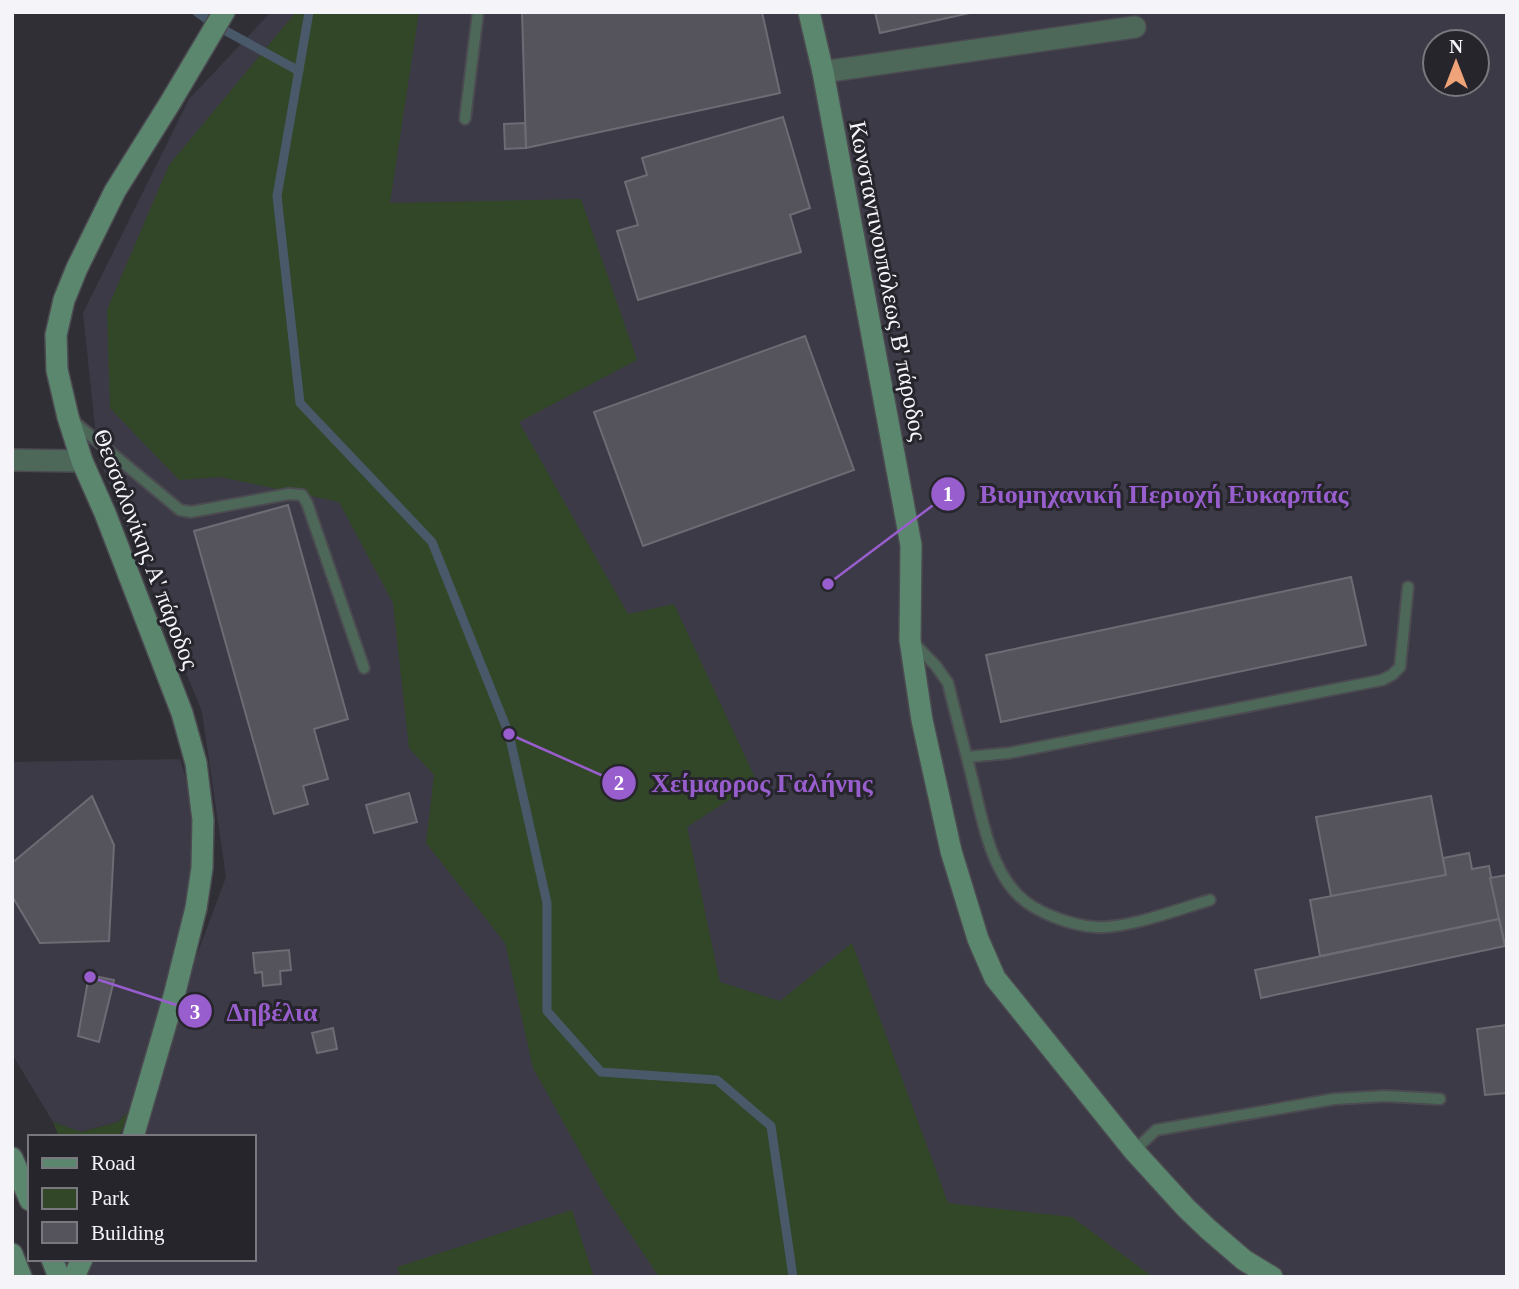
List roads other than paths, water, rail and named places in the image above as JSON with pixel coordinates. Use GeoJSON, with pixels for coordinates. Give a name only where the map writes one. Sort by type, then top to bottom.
{"type":"FeatureCollection","features":[{"type":"Feature","properties":{"kind":"street","name":"Θεσσαλονίκης Α' πάροδος"},"geometry":{"type":"LineString","coordinates":[[135,1135],[196,908],[202,868],[203,820],[196,763],[181,713],[110,525],[82,461],[68,417],[57,370],[56,335],[64,300],[77,268],[115,191],[224,12]]}},
{"type":"Feature","properties":{"kind":"street","name":"Κωνσταντινουπόλεως Β' πάροδος"},"geometry":{"type":"LineString","coordinates":[[809,12],[823,72],[911,545],[910,640],[922,720],[951,851],[978,939],[995,978],[1134,1151],[1208,1229],[1244,1260],[1272,1277]]}},
{"type":"Feature","properties":{"kind":"street"},"geometry":{"type":"LineString","coordinates":[[823,72],[1135,27]]}},
{"type":"Feature","properties":{"kind":"street"},"geometry":{"type":"LineString","coordinates":[[12,460],[82,461]]}},
{"type":"Feature","properties":{"kind":"street"},"geometry":{"type":"LineString","coordinates":[[12,1158],[28,1195]]}},
{"type":"Feature","properties":{"kind":"street"},"geometry":{"type":"LineString","coordinates":[[12,1254],[21,1277]]}},
{"type":"Feature","properties":{"kind":"street"},"geometry":{"type":"LineString","coordinates":[[74,1277],[81,1261]]}},
{"type":"Feature","properties":{"kind":"lane"},"geometry":{"type":"LineString","coordinates":[[465,119],[478,12]]}},
{"type":"Feature","properties":{"kind":"lane"},"geometry":{"type":"LineString","coordinates":[[68,417],[180,510],[191,512],[289,494],[302,495],[364,667]]}},
{"type":"Feature","properties":{"kind":"lane"},"geometry":{"type":"LineString","coordinates":[[967,757],[1009,753],[1382,680],[1400,667],[1408,587]]}},
{"type":"Feature","properties":{"kind":"lane"},"geometry":{"type":"LineString","coordinates":[[910,640],[936,666],[948,683],[988,841],[1003,876],[1018,896],[1040,911],[1066,922],[1097,928],[1123,925],[1210,900]]}},
{"type":"Feature","properties":{"kind":"lane"},"geometry":{"type":"LineString","coordinates":[[1134,1151],[1156,1130],[1334,1099],[1385,1096],[1440,1099]]}},
{"type":"Feature","properties":{"kind":"waterway"},"geometry":{"type":"LineString","coordinates":[[197,12],[215,25],[299,71]]}},
{"type":"Feature","properties":{"kind":"waterway"},"geometry":{"type":"LineString","coordinates":[[309,12],[277,196],[300,403],[432,542],[509,734],[547,903],[547,1011],[601,1072],[717,1080],[771,1126],[793,1277]]}},
{"type":"Feature","properties":{"kind":"place","name":"Βιομηχανική Περιοχή Ευκαρπίας"},"geometry":{"type":"Point","coordinates":[828,584]}},
{"type":"Feature","properties":{"kind":"place","name":"Χείμαρρος Γαλήνης"},"geometry":{"type":"Point","coordinates":[509,734]}},
{"type":"Feature","properties":{"kind":"place","name":"Δηβέλια"},"geometry":{"type":"Point","coordinates":[90,977]}}]}
